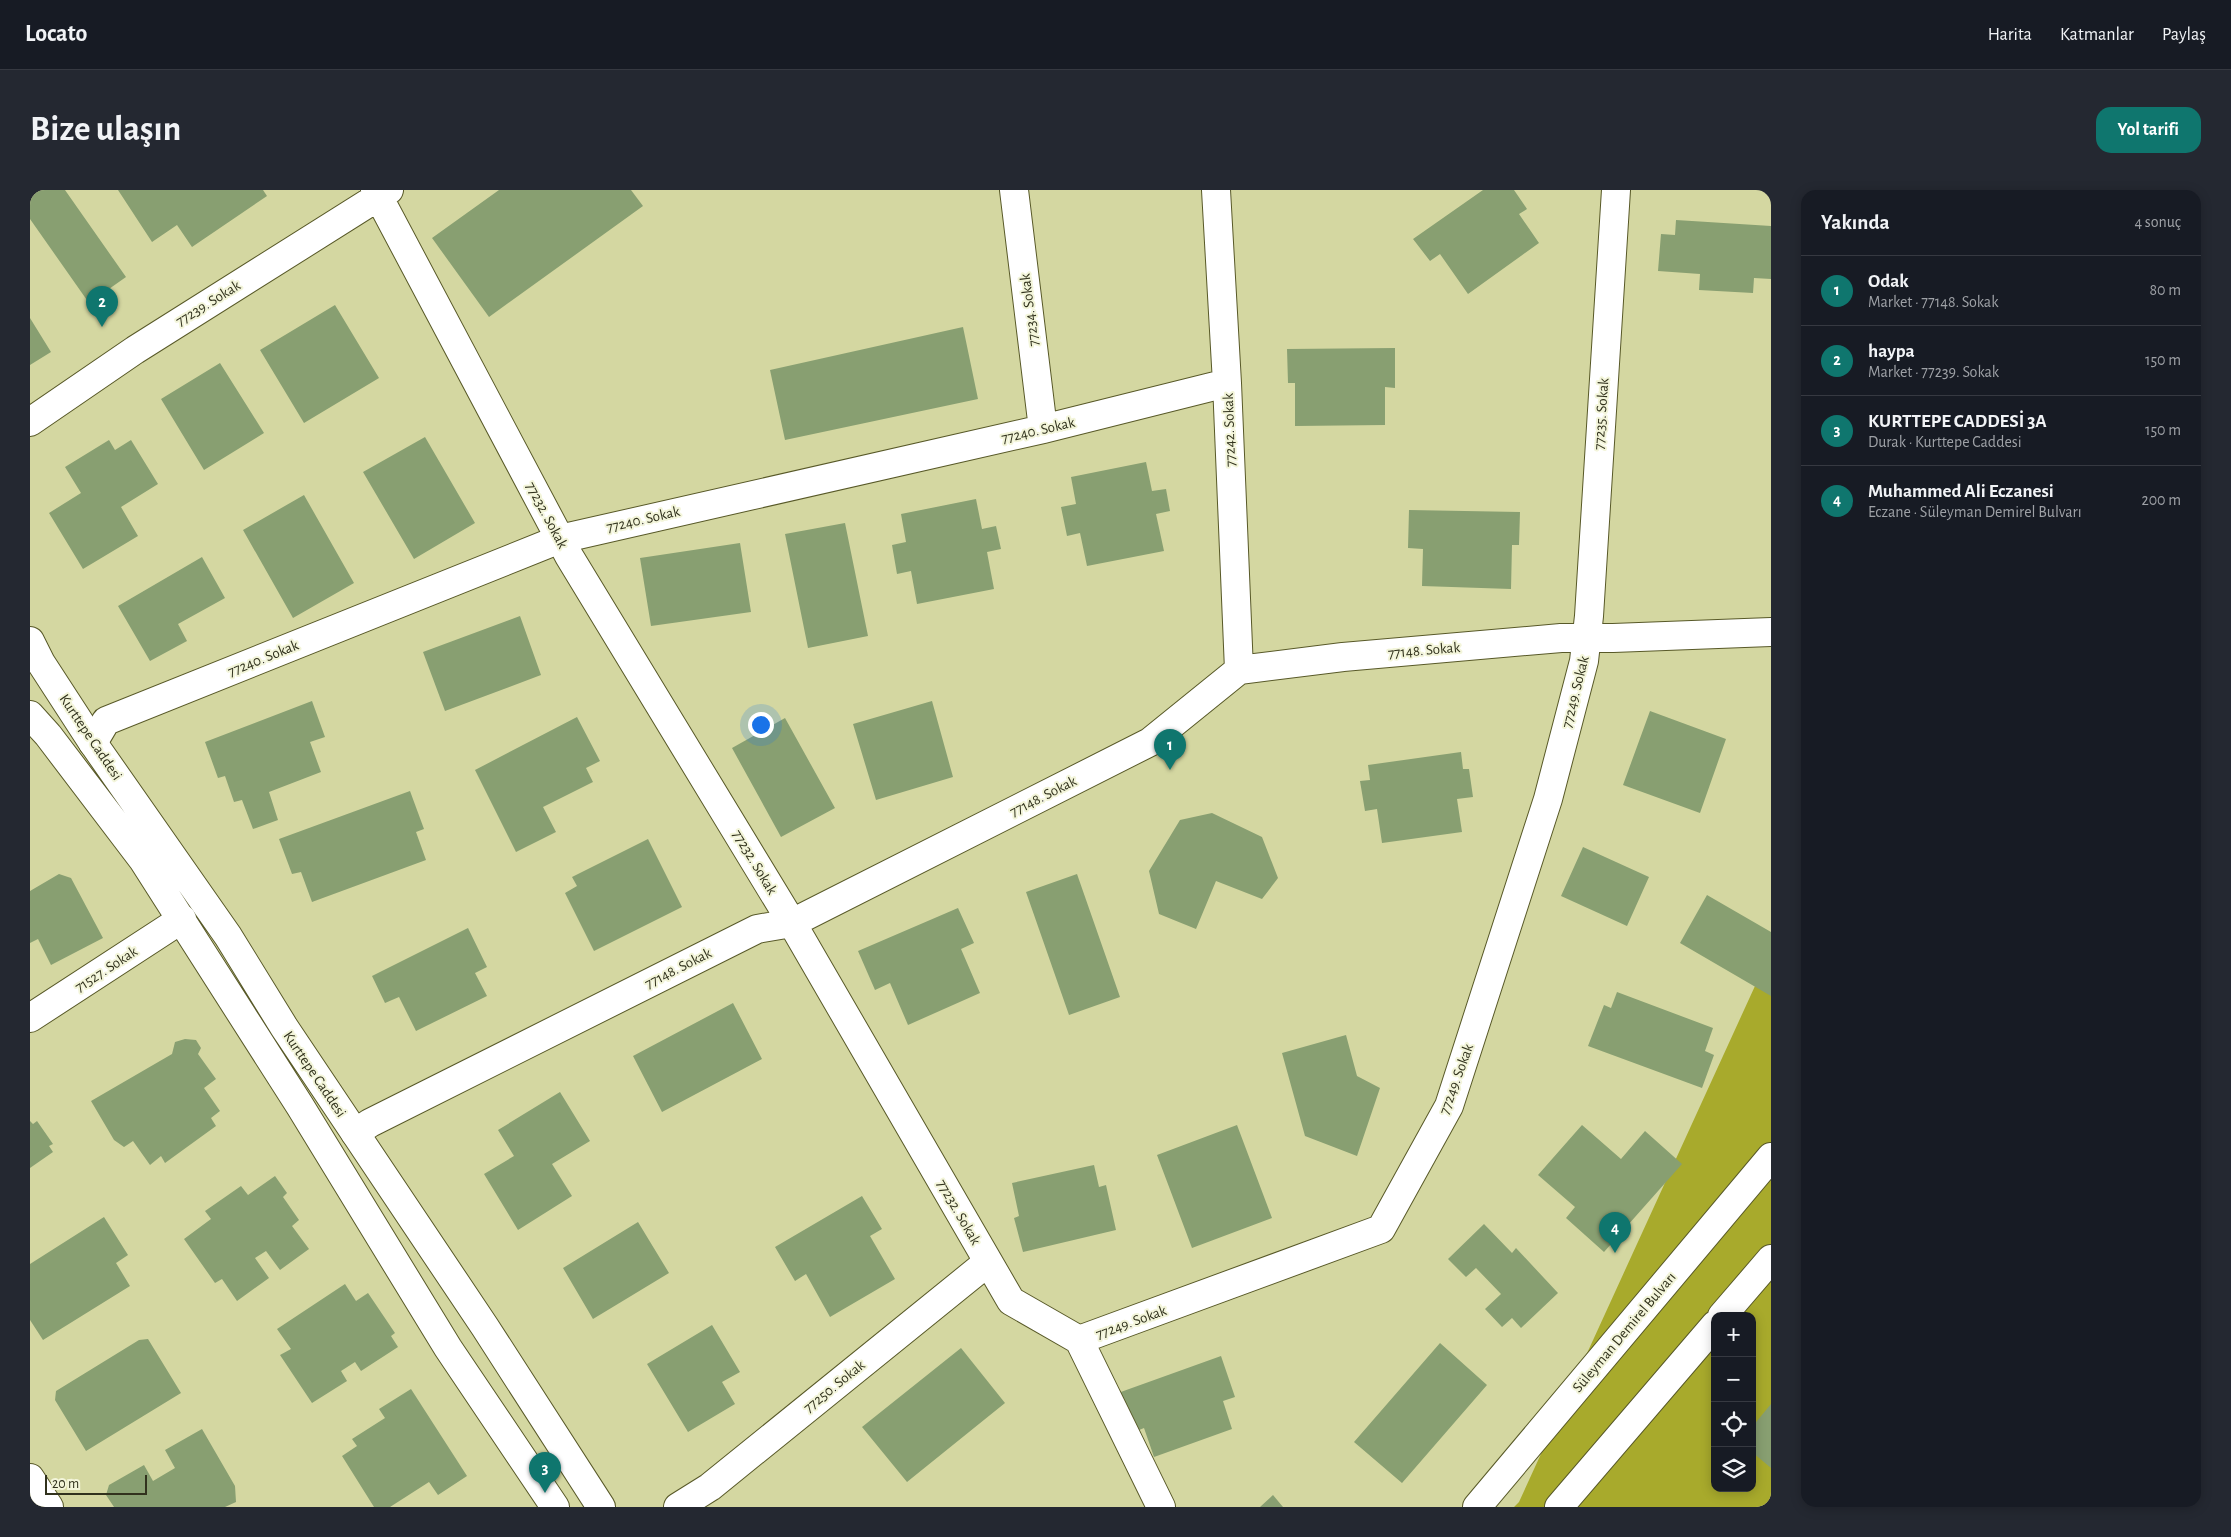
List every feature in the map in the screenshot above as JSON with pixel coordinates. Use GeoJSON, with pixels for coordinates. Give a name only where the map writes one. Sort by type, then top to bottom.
{"type":"FeatureCollection","features":[{"type":"Feature","properties":{"kind":"street","name":"77234. Sokak"},"geometry":{"type":"LineString","coordinates":[[1014,190],[1043,429]]}},
{"type":"Feature","properties":{"kind":"street","name":"77242. Sokak"},"geometry":{"type":"LineString","coordinates":[[1216,190],[1227,382],[1239,670]]}},
{"type":"Feature","properties":{"kind":"street","name":"77235. Sokak"},"geometry":{"type":"LineString","coordinates":[[1587,638],[1616,190]]}},
{"type":"Feature","properties":{"kind":"street","name":"77239. Sokak"},"geometry":{"type":"LineString","coordinates":[[31,422],[135,350],[381,192]]}},
{"type":"Feature","properties":{"kind":"street","name":"77232. Sokak"},"geometry":{"type":"LineString","coordinates":[[381,192],[560,539],[792,922],[1011,1301],[1079,1340]]}},
{"type":"Feature","properties":{"kind":"street","name":"77240. Sokak"},"geometry":{"type":"LineString","coordinates":[[93,743],[106,721],[560,539],[1043,429],[1227,382]]}},
{"type":"Feature","properties":{"kind":"street","name":"77148. Sokak"},"geometry":{"type":"LineString","coordinates":[[355,1133],[370,1123],[757,929],[792,922],[1150,742],[1239,670],[1343,657],[1561,638],[1771,632]]}},
{"type":"Feature","properties":{"kind":"street","name":"77249. Sokak"},"geometry":{"type":"LineString","coordinates":[[1079,1340],[1381,1229],[1449,1106],[1548,799],[1584,661],[1587,638]]}},
{"type":"Feature","properties":{"kind":"street","name":"Kurttepe Caddesi"},"geometry":{"type":"LineString","coordinates":[[30,641],[41,663],[93,743],[228,936],[284,1027],[601,1507]]}},
{"type":"Feature","properties":{"kind":"street","name":"Kurttepe Caddesi"},"geometry":{"type":"LineString","coordinates":[[30,715],[143,860],[345,1178],[448,1348],[555,1507]]}},
{"type":"Feature","properties":{"kind":"street","name":"71527. Sokak"},"geometry":{"type":"LineString","coordinates":[[30,1018],[182,919]]}},
{"type":"Feature","properties":{"kind":"street","name":"Süleyman Demirel Bulvarı"},"geometry":{"type":"LineString","coordinates":[[1477,1507],[1771,1157]]}},
{"type":"Feature","properties":{"kind":"street"},"geometry":{"type":"LineString","coordinates":[[1725,1312],[1771,1259]]}},
{"type":"Feature","properties":{"kind":"street","name":"77250. Sokak"},"geometry":{"type":"LineString","coordinates":[[678,1507],[710,1487],[988,1262]]}},
{"type":"Feature","properties":{"kind":"street"},"geometry":{"type":"LineString","coordinates":[[1559,1507],[1711,1329]]}},
{"type":"Feature","properties":{"kind":"street"},"geometry":{"type":"LineString","coordinates":[[1079,1340],[1161,1507]]}},
{"type":"Feature","properties":{"kind":"street"},"geometry":{"type":"LineString","coordinates":[[30,1478],[49,1507]]}},
{"type":"Feature","properties":{"kind":"shaded area"},"geometry":{"type":"Polygon","coordinates":[[[1771,951],[1771,1507],[1514,1507],[1519,1502],[1771,951]]]}},
{"type":"Feature","properties":{"kind":"building"},"geometry":{"type":"Polygon","coordinates":[[[30,190],[65,190],[126,277],[89,303],[30,219],[30,190]]]}},
{"type":"Feature","properties":{"kind":"building"},"geometry":{"type":"Polygon","coordinates":[[[118,190],[263,190],[267,196],[192,247],[177,225],[152,242],[118,190]]]}},
{"type":"Feature","properties":{"kind":"building"},"geometry":{"type":"Polygon","coordinates":[[[499,190],[631,190],[643,206],[489,317],[432,238],[499,190]]]}},
{"type":"Feature","properties":{"kind":"building"},"geometry":{"type":"Polygon","coordinates":[[[1483,190],[1514,190],[1527,209],[1519,214],[1539,243],[1468,294],[1440,254],[1430,261],[1413,239],[1483,190]]]}},
{"type":"Feature","properties":{"kind":"building"},"geometry":{"type":"Polygon","coordinates":[[[1676,220],[1771,226],[1771,279],[1754,278],[1753,293],[1699,290],[1700,274],[1658,271],[1661,234],[1675,235],[1676,220]]]}},
{"type":"Feature","properties":{"kind":"building"},"geometry":{"type":"Polygon","coordinates":[[[335,305],[379,378],[304,423],[260,350],[335,305]]]}},
{"type":"Feature","properties":{"kind":"building"},"geometry":{"type":"Polygon","coordinates":[[[30,318],[51,352],[30,365],[30,318]]]}},
{"type":"Feature","properties":{"kind":"building"},"geometry":{"type":"Polygon","coordinates":[[[963,327],[978,399],[785,440],[770,370],[963,327]]]}},
{"type":"Feature","properties":{"kind":"building"},"geometry":{"type":"Polygon","coordinates":[[[1395,348],[1395,388],[1385,387],[1385,425],[1295,426],[1295,383],[1288,383],[1287,349],[1395,348]]]}},
{"type":"Feature","properties":{"kind":"building"},"geometry":{"type":"Polygon","coordinates":[[[220,363],[264,433],[204,470],[161,399],[220,363]]]}},
{"type":"Feature","properties":{"kind":"building"},"geometry":{"type":"Polygon","coordinates":[[[425,437],[475,523],[414,559],[363,472],[425,437]]]}},
{"type":"Feature","properties":{"kind":"building"},"geometry":{"type":"Polygon","coordinates":[[[109,440],[115,450],[131,440],[158,484],[121,507],[138,536],[83,569],[49,513],[81,493],[65,467],[109,440]]]}},
{"type":"Feature","properties":{"kind":"building"},"geometry":{"type":"Polygon","coordinates":[[[1146,462],[1152,491],[1166,489],[1170,511],[1156,514],[1164,551],[1087,566],[1080,533],[1067,536],[1061,507],[1076,504],[1071,477],[1146,462]]]}},
{"type":"Feature","properties":{"kind":"building"},"geometry":{"type":"Polygon","coordinates":[[[304,495],[354,583],[293,618],[243,530],[304,495]]]}},
{"type":"Feature","properties":{"kind":"building"},"geometry":{"type":"Polygon","coordinates":[[[976,499],[982,529],[996,526],[1001,549],[987,552],[994,589],[917,604],[911,571],[897,574],[892,545],[906,542],[901,514],[976,499]]]}},
{"type":"Feature","properties":{"kind":"building"},"geometry":{"type":"Polygon","coordinates":[[[1409,510],[1520,512],[1519,545],[1512,545],[1511,589],[1422,586],[1423,549],[1408,548],[1409,510]]]}},
{"type":"Feature","properties":{"kind":"building"},"geometry":{"type":"Polygon","coordinates":[[[845,523],[868,636],[808,648],[785,534],[845,523]]]}},
{"type":"Feature","properties":{"kind":"building"},"geometry":{"type":"Polygon","coordinates":[[[740,543],[751,612],[651,626],[640,558],[740,543]]]}},
{"type":"Feature","properties":{"kind":"building"},"geometry":{"type":"Polygon","coordinates":[[[202,557],[225,598],[178,624],[187,641],[150,661],[118,606],[202,557]]]}},
{"type":"Feature","properties":{"kind":"building"},"geometry":{"type":"Polygon","coordinates":[[[520,616],[541,675],[445,711],[423,652],[520,616]]]}},
{"type":"Feature","properties":{"kind":"building"},"geometry":{"type":"Polygon","coordinates":[[[312,701],[325,737],[310,742],[321,772],[269,792],[278,820],[253,829],[242,800],[234,802],[225,776],[218,778],[205,742],[312,701]]]}},
{"type":"Feature","properties":{"kind":"building"},"geometry":{"type":"Polygon","coordinates":[[[932,701],[953,777],[876,800],[853,724],[932,701]]]}},
{"type":"Feature","properties":{"kind":"building"},"geometry":{"type":"Polygon","coordinates":[[[1650,711],[1726,739],[1700,813],[1623,785],[1650,711]]]}},
{"type":"Feature","properties":{"kind":"building"},"geometry":{"type":"Polygon","coordinates":[[[577,717],[600,761],[586,768],[593,782],[543,807],[556,832],[516,852],[475,770],[577,717]]]}},
{"type":"Feature","properties":{"kind":"building"},"geometry":{"type":"Polygon","coordinates":[[[785,718],[835,808],[781,837],[732,748],[785,718]]]}},
{"type":"Feature","properties":{"kind":"building"},"geometry":{"type":"Polygon","coordinates":[[[1461,752],[1463,769],[1469,769],[1473,797],[1457,799],[1462,832],[1382,843],[1377,809],[1365,811],[1360,781],[1370,780],[1368,765],[1461,752]]]}},
{"type":"Feature","properties":{"kind":"building"},"geometry":{"type":"Polygon","coordinates":[[[410,791],[424,829],[416,832],[426,860],[312,902],[301,872],[292,874],[279,839],[410,791]]]}},
{"type":"Feature","properties":{"kind":"building"},"geometry":{"type":"Polygon","coordinates":[[[1212,813],[1262,837],[1278,878],[1262,899],[1216,881],[1196,929],[1159,914],[1149,871],[1180,820],[1212,813]]]}},
{"type":"Feature","properties":{"kind":"building"},"geometry":{"type":"Polygon","coordinates":[[[648,839],[682,907],[594,951],[565,893],[577,886],[572,877],[648,839]]]}},
{"type":"Feature","properties":{"kind":"building"},"geometry":{"type":"Polygon","coordinates":[[[1583,847],[1649,877],[1627,926],[1561,896],[1583,847]]]}},
{"type":"Feature","properties":{"kind":"building"},"geometry":{"type":"Polygon","coordinates":[[[59,874],[71,878],[103,938],[51,965],[38,939],[30,943],[30,891],[59,874]]]}},
{"type":"Feature","properties":{"kind":"building"},"geometry":{"type":"Polygon","coordinates":[[[1077,874],[1120,997],[1069,1015],[1026,892],[1077,874]]]}},
{"type":"Feature","properties":{"kind":"building"},"geometry":{"type":"Polygon","coordinates":[[[1707,895],[1771,932],[1771,996],[1680,943],[1707,895]]]}},
{"type":"Feature","properties":{"kind":"building"},"geometry":{"type":"Polygon","coordinates":[[[958,908],[974,943],[961,949],[980,993],[908,1025],[890,983],[875,990],[858,951],[958,908]]]}},
{"type":"Feature","properties":{"kind":"building"},"geometry":{"type":"Polygon","coordinates":[[[468,928],[487,967],[475,973],[487,996],[416,1031],[399,997],[385,1003],[372,976],[468,928]]]}},
{"type":"Feature","properties":{"kind":"building"},"geometry":{"type":"Polygon","coordinates":[[[1617,992],[1713,1028],[1705,1051],[1714,1055],[1702,1088],[1588,1046],[1604,1005],[1611,1008],[1617,992]]]}},
{"type":"Feature","properties":{"kind":"building"},"geometry":{"type":"Polygon","coordinates":[[[733,1003],[762,1059],[662,1112],[633,1056],[733,1003]]]}},
{"type":"Feature","properties":{"kind":"building"},"geometry":{"type":"Polygon","coordinates":[[[1346,1035],[1357,1076],[1380,1088],[1357,1156],[1305,1136],[1282,1053],[1346,1035]]]}},
{"type":"Feature","properties":{"kind":"building"},"geometry":{"type":"Polygon","coordinates":[[[185,1039],[196,1040],[201,1048],[198,1054],[216,1079],[204,1088],[220,1111],[211,1118],[216,1126],[165,1163],[161,1156],[150,1165],[133,1141],[124,1147],[114,1140],[91,1101],[172,1054],[175,1042],[185,1039]]]}},
{"type":"Feature","properties":{"kind":"building"},"geometry":{"type":"Polygon","coordinates":[[[560,1092],[590,1141],[552,1164],[572,1196],[518,1230],[484,1174],[514,1156],[498,1130],[560,1092]]]}},
{"type":"Feature","properties":{"kind":"building"},"geometry":{"type":"Polygon","coordinates":[[[30,1121],[33,1124],[37,1121],[53,1144],[49,1146],[53,1152],[30,1168],[30,1121]]]}},
{"type":"Feature","properties":{"kind":"building"},"geometry":{"type":"Polygon","coordinates":[[[1237,1125],[1272,1218],[1192,1248],[1157,1155],[1237,1125]]]}},
{"type":"Feature","properties":{"kind":"building"},"geometry":{"type":"Polygon","coordinates":[[[1582,1125],[1621,1159],[1645,1131],[1682,1164],[1604,1252],[1566,1218],[1575,1207],[1538,1175],[1582,1125]]]}},
{"type":"Feature","properties":{"kind":"building"},"geometry":{"type":"Polygon","coordinates":[[[1094,1165],[1099,1187],[1106,1185],[1116,1230],[1023,1252],[1014,1218],[1019,1216],[1012,1183],[1094,1165]]]}},
{"type":"Feature","properties":{"kind":"building"},"geometry":{"type":"Polygon","coordinates":[[[275,1176],[287,1193],[283,1197],[299,1220],[292,1226],[309,1249],[280,1270],[266,1251],[255,1258],[269,1278],[237,1301],[222,1279],[215,1283],[184,1239],[211,1219],[205,1211],[241,1186],[248,1195],[275,1176]]]}},
{"type":"Feature","properties":{"kind":"building"},"geometry":{"type":"Polygon","coordinates":[[[862,1196],[882,1229],[870,1236],[895,1279],[830,1317],[806,1274],[795,1281],[775,1247],[862,1196]]]}},
{"type":"Feature","properties":{"kind":"building"},"geometry":{"type":"Polygon","coordinates":[[[104,1217],[128,1255],[116,1263],[130,1286],[43,1340],[30,1320],[30,1264],[104,1217]]]}},
{"type":"Feature","properties":{"kind":"building"},"geometry":{"type":"Polygon","coordinates":[[[638,1222],[669,1273],[593,1319],[563,1268],[638,1222]]]}},
{"type":"Feature","properties":{"kind":"building"},"geometry":{"type":"Polygon","coordinates":[[[1484,1224],[1512,1253],[1516,1248],[1558,1293],[1521,1328],[1512,1318],[1502,1327],[1485,1309],[1501,1294],[1476,1268],[1466,1277],[1448,1259],[1484,1224]]]}},
{"type":"Feature","properties":{"kind":"building"},"geometry":{"type":"Polygon","coordinates":[[[345,1284],[356,1301],[368,1293],[395,1333],[391,1336],[398,1347],[361,1371],[355,1362],[341,1371],[347,1381],[312,1403],[280,1355],[291,1349],[277,1329],[345,1284]]]}},
{"type":"Feature","properties":{"kind":"building"},"geometry":{"type":"Polygon","coordinates":[[[712,1325],[740,1372],[722,1382],[735,1404],[688,1432],[647,1364],[712,1325]]]}},
{"type":"Feature","properties":{"kind":"building"},"geometry":{"type":"Polygon","coordinates":[[[148,1339],[181,1393],[86,1451],[55,1400],[56,1391],[139,1340],[148,1339]]]}},
{"type":"Feature","properties":{"kind":"building"},"geometry":{"type":"Polygon","coordinates":[[[1440,1343],[1487,1385],[1402,1483],[1354,1442],[1440,1343]]]}},
{"type":"Feature","properties":{"kind":"building"},"geometry":{"type":"Polygon","coordinates":[[[961,1348],[1005,1403],[907,1482],[862,1427],[961,1348]]]}},
{"type":"Feature","properties":{"kind":"building"},"geometry":{"type":"Polygon","coordinates":[[[1221,1356],[1235,1397],[1223,1401],[1232,1429],[1154,1457],[1144,1428],[1132,1433],[1118,1393],[1221,1356]]]}},
{"type":"Feature","properties":{"kind":"building"},"geometry":{"type":"Polygon","coordinates":[[[411,1389],[467,1476],[438,1495],[429,1482],[390,1507],[374,1507],[342,1456],[357,1446],[352,1439],[385,1418],[379,1409],[411,1389]]]}},
{"type":"Feature","properties":{"kind":"building"},"geometry":{"type":"Polygon","coordinates":[[[1771,1404],[1771,1468],[1756,1455],[1756,1422],[1771,1404]]]}},
{"type":"Feature","properties":{"kind":"building"},"geometry":{"type":"Polygon","coordinates":[[[202,1429],[235,1486],[236,1502],[225,1507],[114,1507],[106,1495],[109,1485],[144,1465],[153,1481],[175,1468],[165,1450],[202,1429]]]}},
{"type":"Feature","properties":{"kind":"building"},"geometry":{"type":"Polygon","coordinates":[[[1273,1495],[1283,1507],[1260,1507],[1273,1495]]]}},
{"type":"Feature","properties":{"kind":"place","name":"haypa"},"geometry":{"type":"Point","coordinates":[102,327]}},
{"type":"Feature","properties":{"kind":"place","name":"Odak"},"geometry":{"type":"Point","coordinates":[1170,770]}},
{"type":"Feature","properties":{"kind":"place","name":"Muhammed Ali Eczanesi"},"geometry":{"type":"Point","coordinates":[1615,1253]}},
{"type":"Feature","properties":{"kind":"place","name":"KURTTEPE CADDESİ 3A"},"geometry":{"type":"Point","coordinates":[545,1493]}}]}
